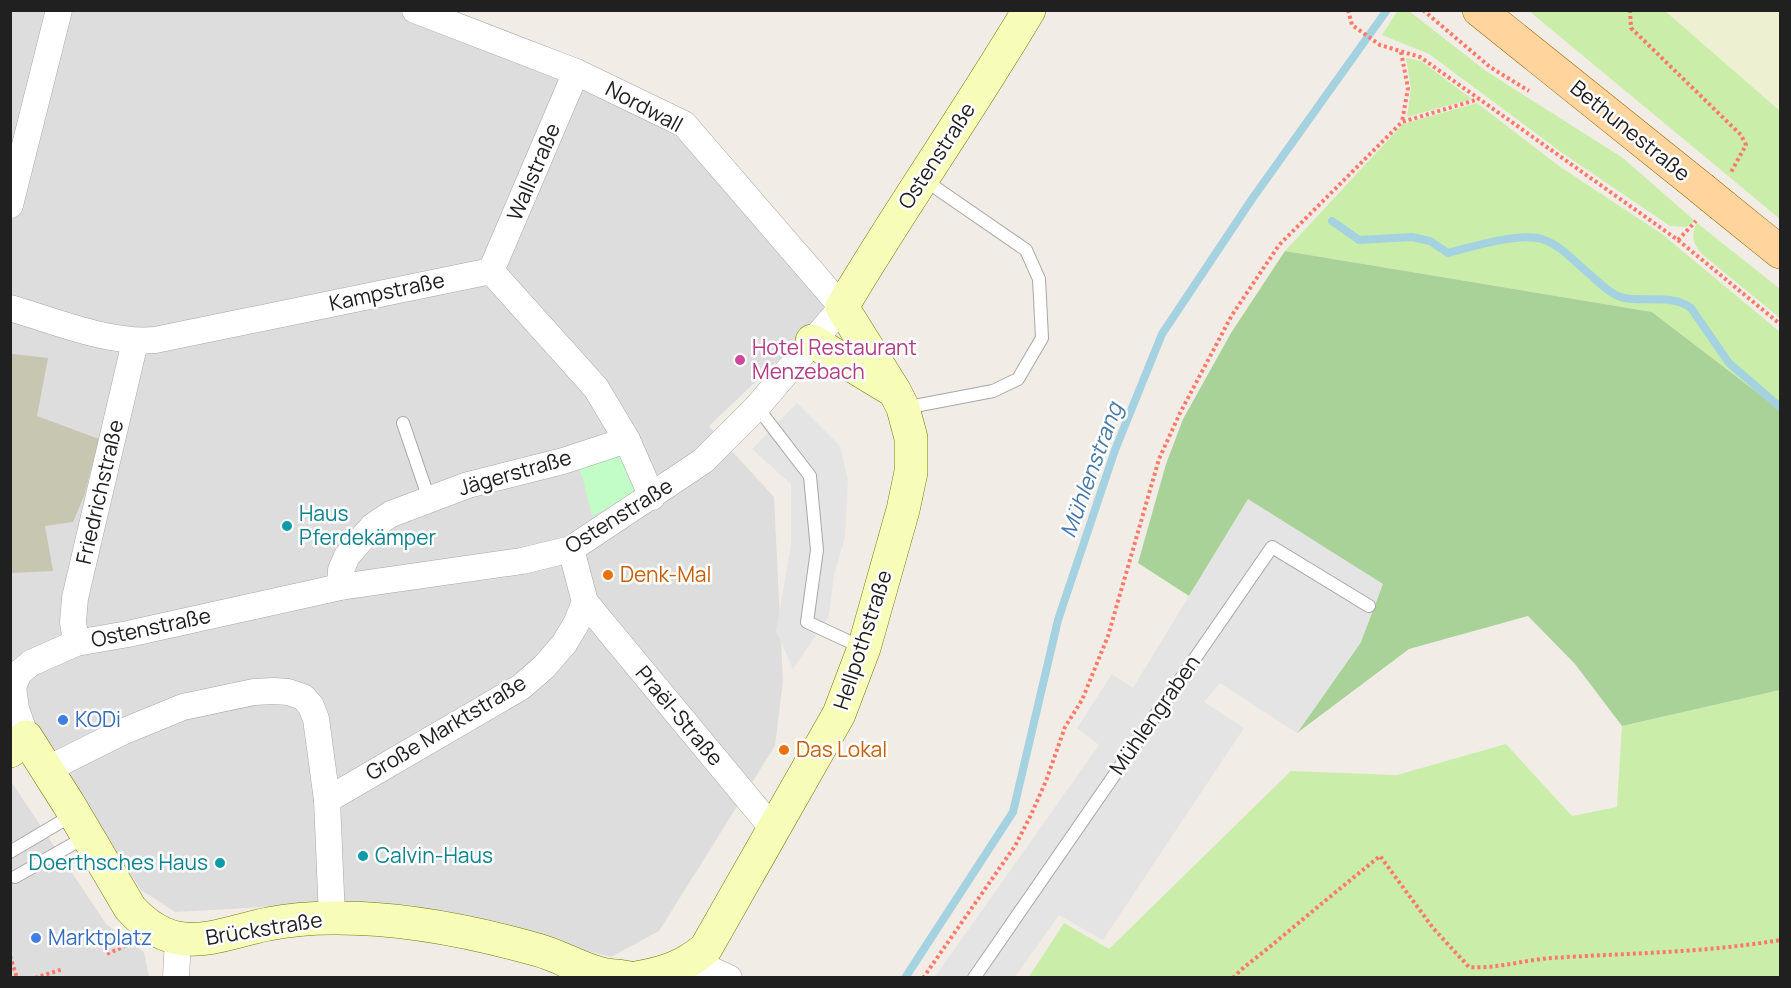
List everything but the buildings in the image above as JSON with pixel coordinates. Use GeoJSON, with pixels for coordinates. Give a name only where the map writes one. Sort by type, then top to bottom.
{"type":"FeatureCollection","features":[{"type":"Feature","properties":{"kind":"main road","name":"Bethunestraße"},"geometry":{"type":"LineString","coordinates":[[1479,10],[1780,252]]}},
{"type":"Feature","properties":{"kind":"street"},"geometry":{"type":"LineString","coordinates":[[10,205],[59,10]]}},
{"type":"Feature","properties":{"kind":"street","name":"Nordwall"},"geometry":{"type":"LineString","coordinates":[[415,10],[576,72],[684,124],[842,307]]}},
{"type":"Feature","properties":{"kind":"street","name":"Ostenstraße"},"geometry":{"type":"LineString","coordinates":[[16,727],[14,687],[19,673],[31,663],[76,643],[128,634],[340,587],[522,561],[572,549],[703,461],[757,407],[842,307],[1029,10]]}},
{"type":"Feature","properties":{"kind":"street","name":"Wallstraße"},"geometry":{"type":"LineString","coordinates":[[491,271],[576,72]]}},
{"type":"Feature","properties":{"kind":"street"},"geometry":{"type":"LineString","coordinates":[[491,271],[596,388],[627,440],[652,497]]}},
{"type":"Feature","properties":{"kind":"street","name":"Kampstraße"},"geometry":{"type":"LineString","coordinates":[[10,308],[116,339],[135,342],[166,338],[491,271]]}},
{"type":"Feature","properties":{"kind":"street","name":"Hellpothstraße"},"geometry":{"type":"LineString","coordinates":[[714,972],[706,948],[839,714],[864,648],[903,510],[911,472],[911,438],[899,400],[842,307]]}},
{"type":"Feature","properties":{"kind":"street"},"geometry":{"type":"LineString","coordinates":[[812,341],[899,400]]}},
{"type":"Feature","properties":{"kind":"street","name":"Friedrichstraße"},"geometry":{"type":"LineString","coordinates":[[76,643],[73,622],[75,598],[135,342]]}},
{"type":"Feature","properties":{"kind":"street","name":"Jägerstraße"},"geometry":{"type":"LineString","coordinates":[[340,587],[341,570],[347,556],[373,526],[391,514],[468,485],[563,460],[627,440]]}},
{"type":"Feature","properties":{"kind":"street"},"geometry":{"type":"LineString","coordinates":[[572,549],[585,602]]}},
{"type":"Feature","properties":{"kind":"street","name":"Große Marktstraße"},"geometry":{"type":"LineString","coordinates":[[327,800],[521,687],[544,667],[564,644],[585,602]]}},
{"type":"Feature","properties":{"kind":"street","name":"Praël-Straße"},"geometry":{"type":"LineString","coordinates":[[585,602],[774,830]]}},
{"type":"Feature","properties":{"kind":"street"},"geometry":{"type":"LineString","coordinates":[[48,769],[122,732],[183,707],[274,690],[303,697],[316,719],[327,800],[332,918]]}},
{"type":"Feature","properties":{"kind":"street","name":"Brückstraße"},"geometry":{"type":"LineString","coordinates":[[16,727],[48,769],[130,908],[142,921],[159,932],[178,938],[206,940],[268,924],[299,920],[332,918],[400,921],[468,932],[542,951],[610,976]]}},
{"type":"Feature","properties":{"kind":"street"},"geometry":{"type":"LineString","coordinates":[[176,978],[178,938]]}},
{"type":"Feature","properties":{"kind":"street"},"geometry":{"type":"LineString","coordinates":[[636,978],[662,973],[714,972]]}},
{"type":"Feature","properties":{"kind":"lane"},"geometry":{"type":"LineString","coordinates":[[899,400],[993,391],[1018,379],[1042,338],[1039,279],[1026,250],[922,179]]}},
{"type":"Feature","properties":{"kind":"lane"},"geometry":{"type":"LineString","coordinates":[[757,407],[774,426],[810,476],[817,550],[807,621],[864,648]]}},
{"type":"Feature","properties":{"kind":"lane"},"geometry":{"type":"LineString","coordinates":[[403,423],[429,500]]}},
{"type":"Feature","properties":{"kind":"lane","name":"Mühlengraben"},"geometry":{"type":"LineString","coordinates":[[974,978],[1272,547],[1369,606]]}},
{"type":"Feature","properties":{"kind":"lane"},"geometry":{"type":"LineString","coordinates":[[10,852],[81,824]]}},
{"type":"Feature","properties":{"kind":"lane"},"geometry":{"type":"LineString","coordinates":[[15,877],[81,824]]}},
{"type":"Feature","properties":{"kind":"path"},"geometry":{"type":"LineString","coordinates":[[1348,10],[1352,25],[1380,45],[1420,57],[1678,240],[1780,324]]}},
{"type":"Feature","properties":{"kind":"path"},"geometry":{"type":"LineString","coordinates":[[1423,10],[1428,15]]}},
{"type":"Feature","properties":{"kind":"path"},"geometry":{"type":"LineString","coordinates":[[1630,10],[1631,28],[1741,135],[1746,145],[1713,196],[1678,240]]}},
{"type":"Feature","properties":{"kind":"path"},"geometry":{"type":"LineString","coordinates":[[1401,52],[1408,88],[1402,122]]}},
{"type":"Feature","properties":{"kind":"path"},"geometry":{"type":"LineString","coordinates":[[923,978],[1015,846],[1030,818],[1065,727],[1082,700],[1105,645],[1159,459],[1180,413],[1232,315],[1279,245],[1402,122],[1479,99]]}},
{"type":"Feature","properties":{"kind":"path"},"geometry":{"type":"LineString","coordinates":[[1233,978],[1246,964],[1268,949],[1380,856],[1433,928],[1469,967],[1484,967],[1534,959],[1681,952],[1780,940]]}},
{"type":"Feature","properties":{"kind":"path"},"geometry":{"type":"LineString","coordinates":[[10,956],[17,978]]}},
{"type":"Feature","properties":{"kind":"path"},"geometry":{"type":"LineString","coordinates":[[35,978],[63,969]]}},
{"type":"Feature","properties":{"kind":"shaded area"},"geometry":{"type":"Polygon","coordinates":[[[11,11],[435,11],[639,87],[844,298],[709,426],[774,497],[783,681],[775,746],[659,931],[611,957],[409,905],[355,902],[175,912],[141,890],[39,734],[11,756],[11,11]]]}},
{"type":"Feature","properties":{"kind":"shaded area"},"geometry":{"type":"Polygon","coordinates":[[[1665,11],[1780,11],[1780,111],[1665,11]]]}},
{"type":"Feature","properties":{"kind":"shaded area"},"geometry":{"type":"Polygon","coordinates":[[[12,354],[48,358],[37,416],[99,439],[84,496],[73,522],[45,526],[53,571],[11,573],[12,354]]]}},
{"type":"Feature","properties":{"kind":"shaded area"},"geometry":{"type":"Polygon","coordinates":[[[797,403],[840,446],[848,480],[845,537],[834,575],[829,616],[793,669],[776,631],[791,545],[791,484],[752,449],[797,403]]]}},
{"type":"Feature","properties":{"kind":"shaded area"},"geometry":{"type":"Polygon","coordinates":[[[1248,499],[1383,584],[1361,642],[1297,733],[1220,683],[1204,702],[1244,728],[1103,940],[1059,915],[1015,977],[934,978],[1099,745],[1077,728],[1112,674],[1133,688],[1248,499]]]}},
{"type":"Feature","properties":{"kind":"shaded area"},"geometry":{"type":"Polygon","coordinates":[[[10,780],[106,924],[144,952],[149,977],[11,977],[10,780]]]}},
{"type":"Feature","properties":{"kind":"green space"},"geometry":{"type":"Polygon","coordinates":[[[1398,10],[1409,11],[1486,71],[1623,158],[1695,221],[1686,227],[1670,226],[1561,152],[1429,54],[1382,35],[1398,10]]]}},
{"type":"Feature","properties":{"kind":"green space"},"geometry":{"type":"Polygon","coordinates":[[[1529,11],[1665,11],[1780,111],[1780,219],[1529,11]]]}},
{"type":"Feature","properties":{"kind":"green space"},"geometry":{"type":"Polygon","coordinates":[[[1406,58],[1421,61],[1472,99],[1407,117],[1411,88],[1406,58]]]}},
{"type":"Feature","properties":{"kind":"green space"},"geometry":{"type":"Polygon","coordinates":[[[1477,103],[1559,166],[1662,234],[1780,332],[1780,410],[1652,312],[1285,251],[1403,124],[1477,103]]]}},
{"type":"Feature","properties":{"kind":"green space"},"geometry":{"type":"Polygon","coordinates":[[[1697,223],[1780,289],[1780,318],[1703,255],[1694,240],[1697,223]]]}},
{"type":"Feature","properties":{"kind":"green space"},"geometry":{"type":"Polygon","coordinates":[[[1285,251],[1652,312],[1780,410],[1780,690],[1622,726],[1575,664],[1528,616],[1409,649],[1297,733],[1361,642],[1248,500],[1189,596],[1138,563],[1166,464],[1183,419],[1231,333],[1285,251]]]}},
{"type":"Feature","properties":{"kind":"green space"},"geometry":{"type":"Polygon","coordinates":[[[624,451],[648,488],[592,516],[577,464],[624,451]]]}},
{"type":"Feature","properties":{"kind":"green space"},"geometry":{"type":"Polygon","coordinates":[[[1780,690],[1780,977],[1028,978],[1064,923],[1109,949],[1291,771],[1397,775],[1506,744],[1572,816],[1617,807],[1622,726],[1780,690]]]}},
{"type":"Feature","properties":{"kind":"waterway","name":"Mühlenstrang"},"geometry":{"type":"LineString","coordinates":[[905,978],[1013,812],[1058,620],[1115,450],[1162,334],[1252,199],[1387,10]]}},
{"type":"Feature","properties":{"kind":"waterway"},"geometry":{"type":"LineString","coordinates":[[1332,221],[1359,240],[1412,237],[1430,241],[1448,253],[1521,237],[1542,239],[1566,253],[1614,294],[1632,299],[1676,301],[1691,308],[1729,363],[1780,407]]}},
{"type":"Feature","properties":{"kind":"place","name":"Hotel Restaurant Menzebach"},"geometry":{"type":"Point","coordinates":[740,360]}},
{"type":"Feature","properties":{"kind":"place","name":"Haus Pferdekämper"},"geometry":{"type":"Point","coordinates":[287,526]}},
{"type":"Feature","properties":{"kind":"place","name":"Denk-Mal"},"geometry":{"type":"Point","coordinates":[608,575]}},
{"type":"Feature","properties":{"kind":"place","name":"KODi"},"geometry":{"type":"Point","coordinates":[63,720]}},
{"type":"Feature","properties":{"kind":"place","name":"Das Lokal"},"geometry":{"type":"Point","coordinates":[784,750]}},
{"type":"Feature","properties":{"kind":"place","name":"Calvin-Haus"},"geometry":{"type":"Point","coordinates":[363,856]}},
{"type":"Feature","properties":{"kind":"place","name":"Doerthsches Haus"},"geometry":{"type":"Point","coordinates":[220,863]}},
{"type":"Feature","properties":{"kind":"place","name":"Marktplatz"},"geometry":{"type":"Point","coordinates":[36,938]}}]}
